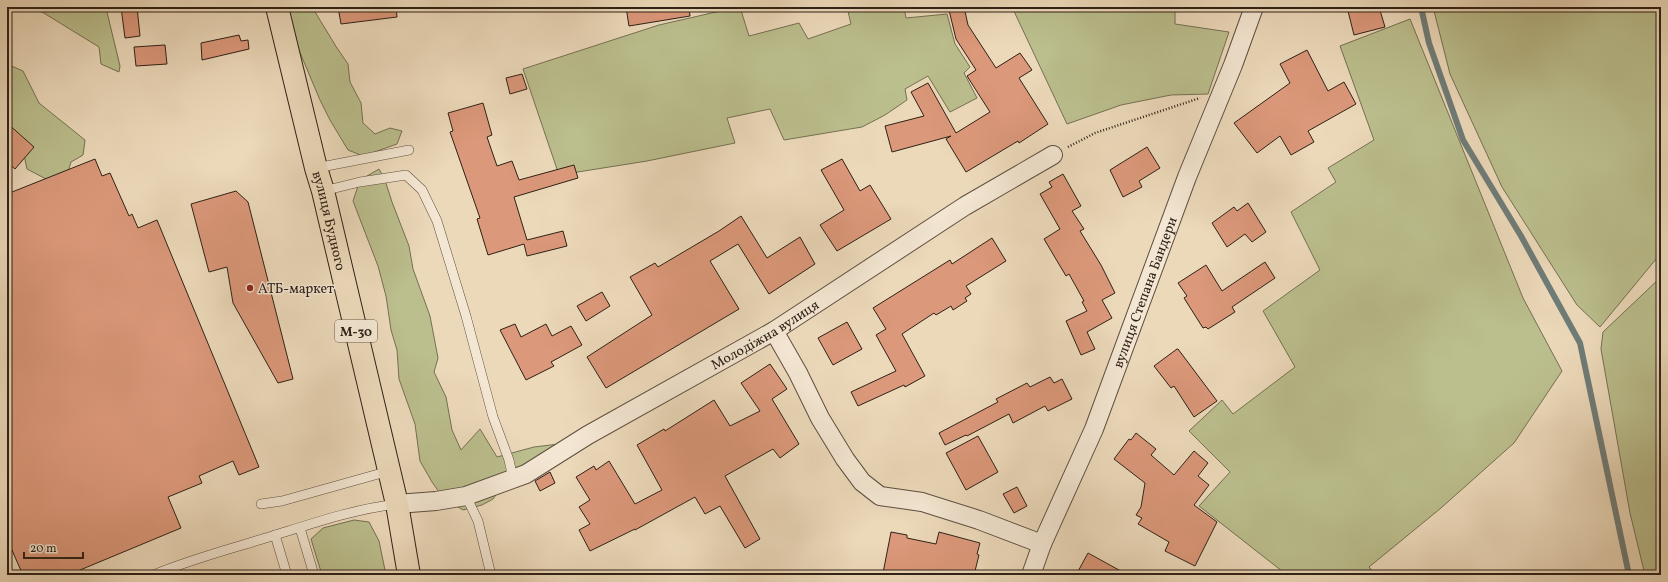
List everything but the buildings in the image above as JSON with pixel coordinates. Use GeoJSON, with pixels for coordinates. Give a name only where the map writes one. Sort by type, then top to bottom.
{"type":"FeatureCollection","features":[{"type":"Feature","properties":{"kind":"highway","name":"вулиця Будного"},"geometry":{"type":"LineString","coordinates":[[277,7],[316,168],[324,191],[397,504],[409,575]]}},
{"type":"Feature","properties":{"kind":"street","name":"вулиця Степана Бандери"},"geometry":{"type":"LineString","coordinates":[[1031,575],[1042,544],[1094,429],[1187,177],[1218,102],[1254,7]]}},
{"type":"Feature","properties":{"kind":"street","name":"Молодіжна вулиця"},"geometry":{"type":"LineString","coordinates":[[397,504],[436,501],[466,496],[526,474],[588,435],[774,331],[965,206],[1053,155]]}},
{"type":"Feature","properties":{"kind":"street"},"geometry":{"type":"LineString","coordinates":[[774,331],[798,373],[820,418],[845,459],[862,482],[880,496],[929,505],[979,520],[1042,544]]}},
{"type":"Feature","properties":{"kind":"lane"},"geometry":{"type":"LineString","coordinates":[[316,168],[409,150]]}},
{"type":"Feature","properties":{"kind":"lane"},"geometry":{"type":"LineString","coordinates":[[324,191],[360,182],[406,175],[422,190],[437,221],[466,316],[493,417],[509,460],[513,479]]}},
{"type":"Feature","properties":{"kind":"lane"},"geometry":{"type":"LineString","coordinates":[[261,504],[282,501],[389,471]]}},
{"type":"Feature","properties":{"kind":"lane"},"geometry":{"type":"LineString","coordinates":[[466,496],[478,521],[491,575]]}},
{"type":"Feature","properties":{"kind":"lane"},"geometry":{"type":"LineString","coordinates":[[154,575],[185,562],[275,535],[372,507],[397,504]]}},
{"type":"Feature","properties":{"kind":"lane"},"geometry":{"type":"LineString","coordinates":[[300,528],[314,575]]}},
{"type":"Feature","properties":{"kind":"lane"},"geometry":{"type":"LineString","coordinates":[[275,535],[286,575]]}},
{"type":"Feature","properties":{"kind":"path"},"geometry":{"type":"LineString","coordinates":[[1053,155],[1095,133],[1199,98],[1218,102]]}},
{"type":"Feature","properties":{"kind":"green space"},"geometry":{"type":"Polygon","coordinates":[[[34,7],[106,8],[120,66],[119,72],[101,64],[99,47],[34,7]]]}},
{"type":"Feature","properties":{"kind":"green space"},"geometry":{"type":"Polygon","coordinates":[[[286,7],[312,7],[348,64],[350,82],[361,103],[363,123],[375,134],[390,128],[402,131],[397,144],[363,156],[348,150],[320,100],[288,24],[286,7]]]}},
{"type":"Feature","properties":{"kind":"green space"},"geometry":{"type":"Polygon","coordinates":[[[740,7],[749,36],[799,23],[808,39],[851,24],[847,7],[904,7],[906,18],[947,14],[955,44],[970,67],[964,73],[977,98],[950,112],[928,76],[905,89],[907,100],[885,115],[862,127],[784,140],[770,109],[727,118],[735,143],[647,161],[559,175],[523,69],[659,25],[740,7]]]}},
{"type":"Feature","properties":{"kind":"green space"},"geometry":{"type":"Polygon","coordinates":[[[1012,7],[1175,7],[1175,24],[1229,32],[1208,94],[1171,95],[1121,105],[1067,124],[1012,7]]]}},
{"type":"Feature","properties":{"kind":"green space"},"geometry":{"type":"Polygon","coordinates":[[[1433,7],[1661,7],[1661,253],[1600,327],[1577,305],[1502,187],[1450,74],[1433,7]]]}},
{"type":"Feature","properties":{"kind":"green space"},"geometry":{"type":"Polygon","coordinates":[[[1410,19],[1523,298],[1562,371],[1514,443],[1441,508],[1369,567],[1376,575],[1287,575],[1199,506],[1230,472],[1189,431],[1222,400],[1233,414],[1295,367],[1263,311],[1320,270],[1291,212],[1336,182],[1328,168],[1374,140],[1340,46],[1410,19]]]}},
{"type":"Feature","properties":{"kind":"green space"},"geometry":{"type":"Polygon","coordinates":[[[7,64],[23,71],[39,103],[85,140],[83,155],[71,162],[63,188],[27,169],[21,141],[7,134],[7,64]]]}},
{"type":"Feature","properties":{"kind":"green space"},"geometry":{"type":"Polygon","coordinates":[[[379,169],[385,180],[409,246],[413,269],[430,316],[438,358],[434,372],[446,397],[452,430],[461,450],[480,429],[497,457],[534,447],[559,444],[506,481],[493,499],[482,505],[463,510],[444,499],[420,461],[415,424],[399,379],[397,350],[391,330],[386,296],[378,266],[353,201],[360,180],[379,169]]]}},
{"type":"Feature","properties":{"kind":"green space"},"geometry":{"type":"Polygon","coordinates":[[[1661,277],[1661,575],[1645,575],[1630,513],[1601,349],[1603,332],[1661,277]]]}},
{"type":"Feature","properties":{"kind":"green space"},"geometry":{"type":"Polygon","coordinates":[[[354,520],[369,522],[379,541],[386,575],[322,575],[311,539],[323,528],[354,520]]]}},
{"type":"Feature","properties":{"kind":"waterway"},"geometry":{"type":"LineString","coordinates":[[1421,7],[1429,43],[1463,140],[1521,236],[1580,343],[1629,575]]}},
{"type":"Feature","properties":{"kind":"place","name":"АТБ-маркет"},"geometry":{"type":"Point","coordinates":[250,288]}}]}
